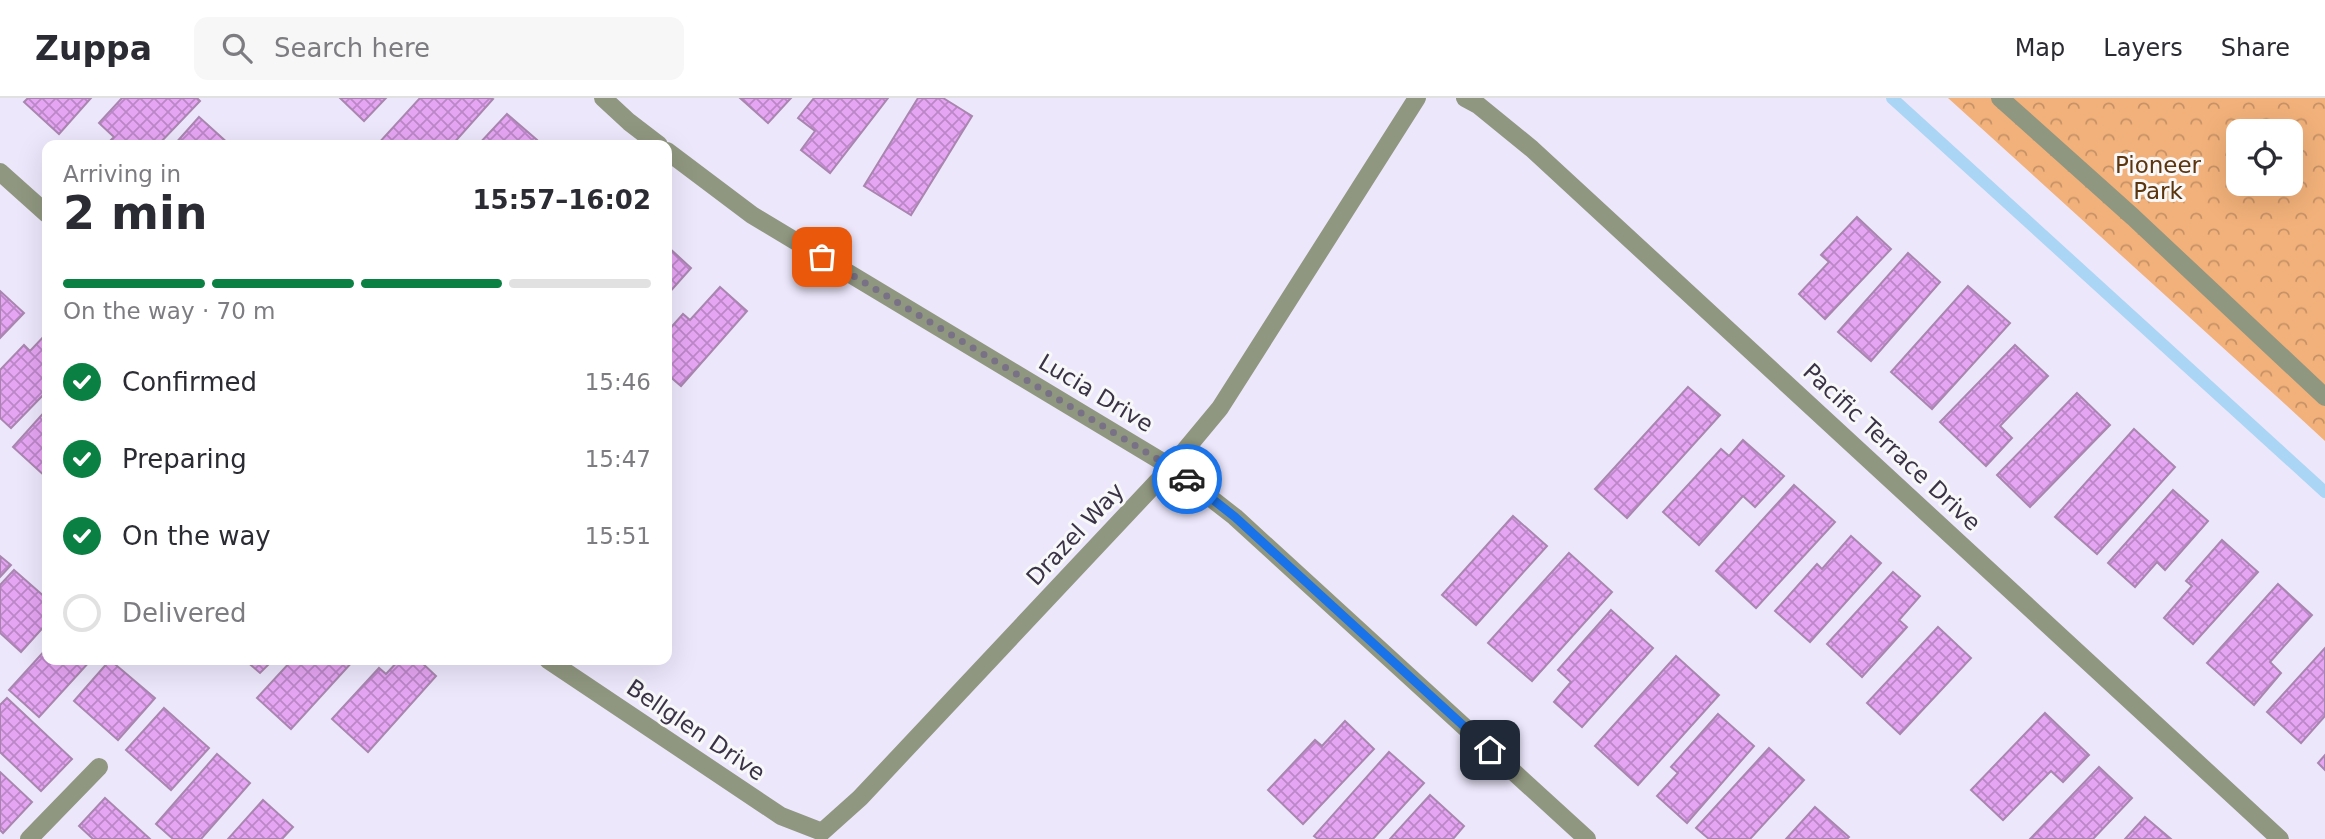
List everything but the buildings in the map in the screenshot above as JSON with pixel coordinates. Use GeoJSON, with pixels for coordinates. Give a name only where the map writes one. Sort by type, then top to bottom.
{"type":"FeatureCollection","features":[{"type":"Feature","properties":{"kind":"street"},"geometry":{"type":"LineString","coordinates":[[603,98],[652,140]]}},
{"type":"Feature","properties":{"kind":"street","name":"Drazel Way"},"geometry":{"type":"LineString","coordinates":[[822,832],[860,798],[1171,467],[1220,408],[1417,98]]}},
{"type":"Feature","properties":{"kind":"street","name":"Pacific Terrace Drive"},"geometry":{"type":"LineString","coordinates":[[1465,98],[1478,105],[1532,149],[2280,839]]}},
{"type":"Feature","properties":{"kind":"street"},"geometry":{"type":"LineString","coordinates":[[2000,98],[2133,217],[2325,397]]}},
{"type":"Feature","properties":{"kind":"street","name":"Lucia Drive"},"geometry":{"type":"LineString","coordinates":[[672,155],[752,215],[1171,467],[1235,517],[1587,839]]}},
{"type":"Feature","properties":{"kind":"street"},"geometry":{"type":"LineString","coordinates":[[0,172],[42,210]]}},
{"type":"Feature","properties":{"kind":"street","name":"Bellglen Drive"},"geometry":{"type":"LineString","coordinates":[[555,665],[781,816],[822,832]]}},
{"type":"Feature","properties":{"kind":"street"},"geometry":{"type":"LineString","coordinates":[[29,839],[99,766]]}},
{"type":"Feature","properties":{"kind":"green space","name":"Pioneer Park"},"geometry":{"type":"Polygon","coordinates":[[[1948,98],[2325,98],[2325,441],[1948,98]]]}},
{"type":"Feature","properties":{"kind":"waterway"},"geometry":{"type":"LineString","coordinates":[[1892,98],[2325,492]]}},
{"type":"Feature","properties":{"kind":"way so far"},"geometry":{"type":"LineString","coordinates":[[822,257],[1187,479]]}},
{"type":"Feature","properties":{"kind":"route"},"geometry":{"type":"LineString","coordinates":[[1187,479],[1235,517],[1490,750]]}}]}
